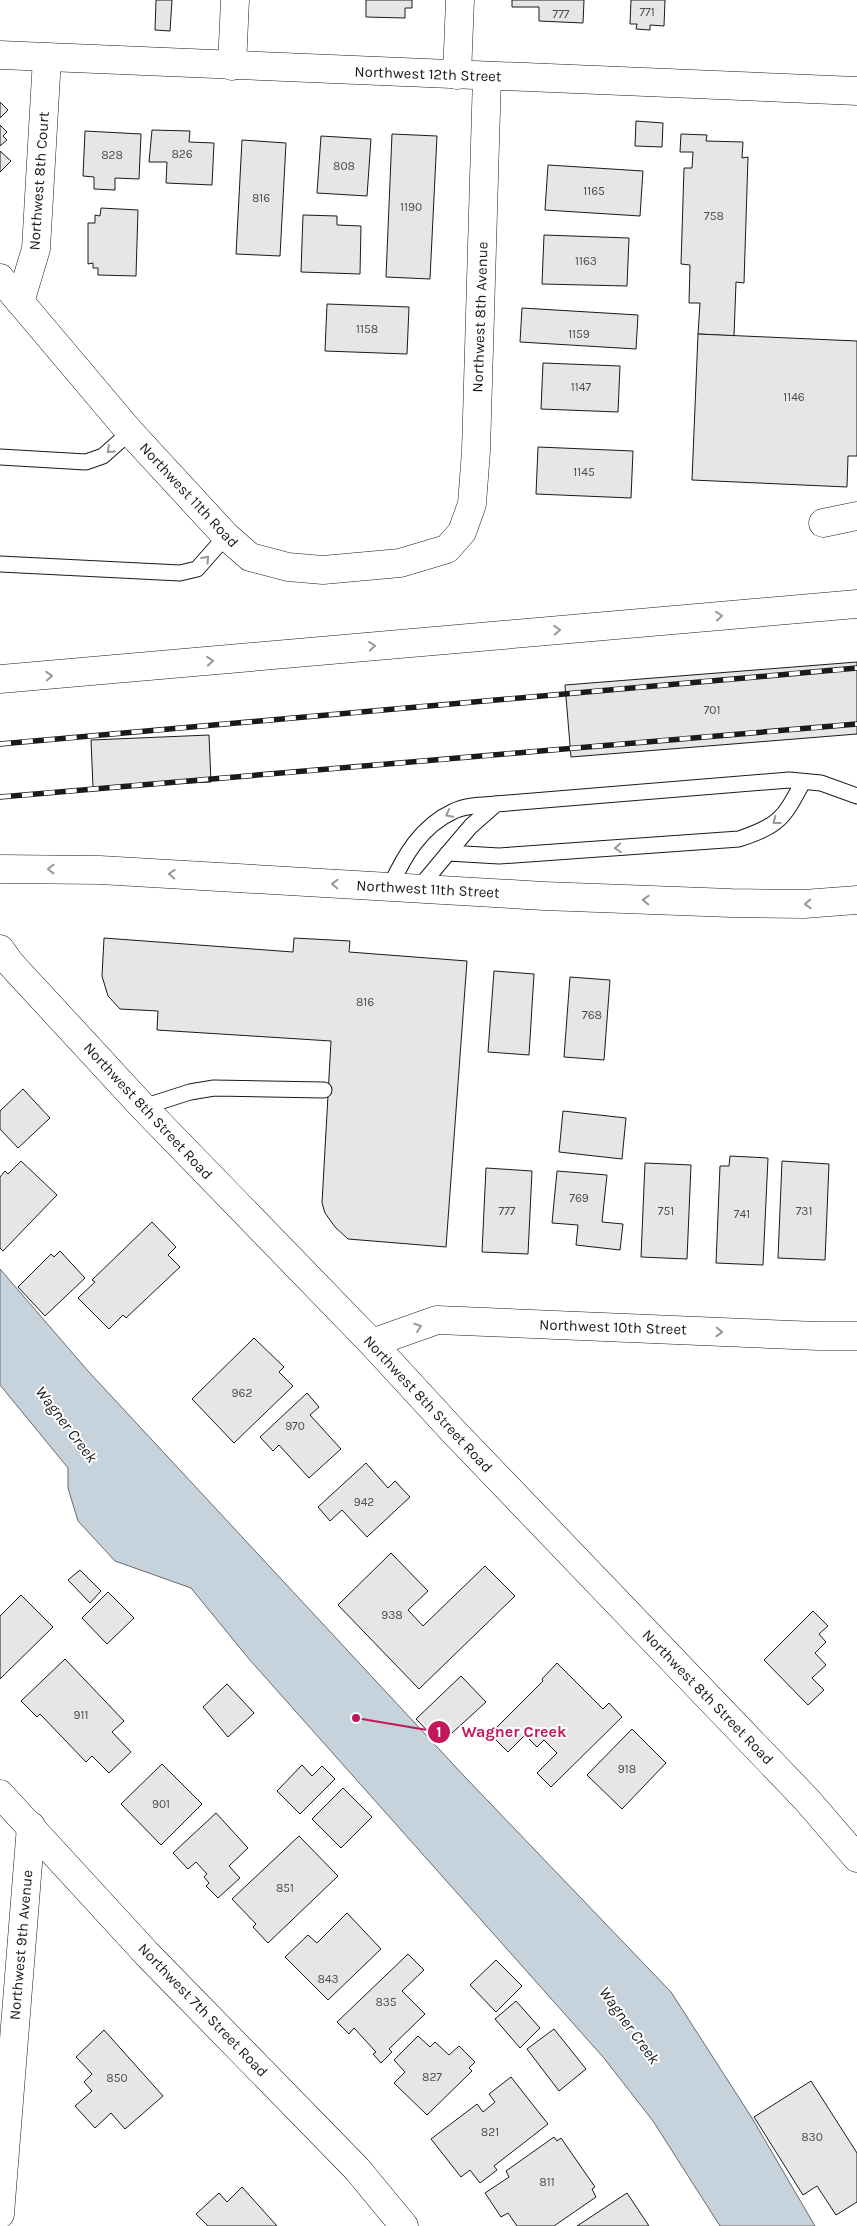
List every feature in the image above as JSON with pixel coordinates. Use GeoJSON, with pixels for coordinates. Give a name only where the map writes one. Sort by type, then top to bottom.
{"type":"FeatureCollection","features":[{"type":"Feature","properties":{"kind":"street"},"geometry":{"type":"LineString","coordinates":[[232,66],[235,0]]}},
{"type":"Feature","properties":{"kind":"street"},"geometry":{"type":"LineString","coordinates":[[457,75],[460,0]]}},
{"type":"Feature","properties":{"kind":"street","name":"Northwest 12th Street"},"geometry":{"type":"LineString","coordinates":[[0,55],[857,91]]}},
{"type":"Feature","properties":{"kind":"street","name":"Northwest 8th Court"},"geometry":{"type":"LineString","coordinates":[[20,302],[36,249],[47,58]]}},
{"type":"Feature","properties":{"kind":"street","name":"Northwest 8th Avenue"},"geometry":{"type":"LineString","coordinates":[[447,549],[462,532],[472,504],[476,451],[487,76]]}},
{"type":"Feature","properties":{"kind":"street","name":"Northwest 11th Road"},"geometry":{"type":"LineString","coordinates":[[0,278],[130,432],[226,536],[250,557],[288,567],[323,570],[400,563],[447,549]]}},
{"type":"Feature","properties":{"kind":"street"},"geometry":{"type":"LineString","coordinates":[[823,523],[857,516]]}},
{"type":"Feature","properties":{"kind":"street"},"geometry":{"type":"LineString","coordinates":[[0,679],[857,604]]}},
{"type":"Feature","properties":{"kind":"street","name":"Northwest 11th Street"},"geometry":{"type":"LineString","coordinates":[[0,869],[100,870],[418,889],[768,904],[804,904],[857,900]]}},
{"type":"Feature","properties":{"kind":"street","name":"Northwest 8th Street Road"},"geometry":{"type":"LineString","coordinates":[[0,949],[10,963],[143,1107],[372,1343],[460,1439],[807,1800],[857,1858]]}},
{"type":"Feature","properties":{"kind":"street","name":"Northwest 10th Street"},"geometry":{"type":"LineString","coordinates":[[372,1343],[437,1320],[857,1336]]}},
{"type":"Feature","properties":{"kind":"street","name":"Northwest 7th Street Road"},"geometry":{"type":"LineString","coordinates":[[0,1794],[147,1954],[351,2163],[404,2226]]}},
{"type":"Feature","properties":{"kind":"street","name":"Northwest 9th Avenue"},"geometry":{"type":"LineString","coordinates":[[0,2214],[31,1826]]}},
{"type":"Feature","properties":{"kind":"street"},"geometry":{"type":"LineString","coordinates":[[857,1853],[857,1858]]}},
{"type":"Feature","properties":{"kind":"lane"},"geometry":{"type":"LineString","coordinates":[[0,457],[86,462],[103,456],[130,432]]}},
{"type":"Feature","properties":{"kind":"lane"},"geometry":{"type":"LineString","coordinates":[[0,564],[180,573],[198,569],[226,536]]}},
{"type":"Feature","properties":{"kind":"lane"},"geometry":{"type":"LineString","coordinates":[[390,887],[414,843],[424,831],[455,810],[496,804],[760,781],[820,783],[857,796]]}},
{"type":"Feature","properties":{"kind":"lane"},"geometry":{"type":"LineString","coordinates":[[448,853],[499,856],[739,839],[774,824],[787,813],[803,782]]}},
{"type":"Feature","properties":{"kind":"lane"},"geometry":{"type":"LineString","coordinates":[[418,889],[471,826],[496,804]]}},
{"type":"Feature","properties":{"kind":"lane"},"geometry":{"type":"LineString","coordinates":[[143,1107],[190,1092],[214,1088],[324,1090]]}},
{"type":"Feature","properties":{"kind":"water","name":"Wagner Creek"},"geometry":{"type":"Polygon","coordinates":[[[0,1269],[88,1371],[465,1777],[671,1992],[752,2118],[815,2226],[720,2226],[653,2121],[603,2057],[249,1659],[191,1588],[115,1561],[78,1521],[68,1488],[68,1468],[0,1385],[0,1269]]]}},
{"type":"Feature","properties":{"kind":"building"},"geometry":{"type":"Polygon","coordinates":[[[156,0],[172,0],[170,31],[155,30],[156,0]]]}},
{"type":"Feature","properties":{"kind":"building"},"geometry":{"type":"Polygon","coordinates":[[[366,0],[412,0],[412,8],[405,8],[405,18],[366,17],[366,0]]]}},
{"type":"Feature","properties":{"kind":"building"},"geometry":{"type":"Polygon","coordinates":[[[512,0],[584,0],[583,23],[539,21],[539,7],[512,7],[512,0]]]}},
{"type":"Feature","properties":{"kind":"building"},"geometry":{"type":"Polygon","coordinates":[[[631,0],[665,0],[664,26],[650,25],[650,30],[636,29],[637,24],[630,24],[631,0]]]}},
{"type":"Feature","properties":{"kind":"building"},"geometry":{"type":"Polygon","coordinates":[[[0,102],[8,110],[0,118],[0,102]]]}},
{"type":"Feature","properties":{"kind":"building"},"geometry":{"type":"Polygon","coordinates":[[[636,121],[663,123],[662,147],[635,146],[636,121]]]}},
{"type":"Feature","properties":{"kind":"building"},"geometry":{"type":"Polygon","coordinates":[[[0,125],[7,132],[3,136],[7,140],[0,146],[0,125]]]}},
{"type":"Feature","properties":{"kind":"building"},"geometry":{"type":"Polygon","coordinates":[[[152,130],[190,131],[189,142],[214,143],[212,185],[166,183],[167,162],[149,162],[152,130]]]}},
{"type":"Feature","properties":{"kind":"building"},"geometry":{"type":"Polygon","coordinates":[[[85,131],[141,134],[139,179],[115,178],[115,190],[94,189],[94,177],[83,176],[85,131]]]}},
{"type":"Feature","properties":{"kind":"building"},"geometry":{"type":"Polygon","coordinates":[[[392,134],[437,136],[430,279],[386,277],[392,134]]]}},
{"type":"Feature","properties":{"kind":"building"},"geometry":{"type":"Polygon","coordinates":[[[681,134],[707,135],[706,141],[743,142],[742,158],[748,157],[744,283],[736,282],[734,336],[698,334],[700,303],[689,303],[690,265],[681,264],[684,168],[692,168],[693,152],[680,152],[681,134]]]}},
{"type":"Feature","properties":{"kind":"building"},"geometry":{"type":"Polygon","coordinates":[[[321,136],[371,139],[367,196],[317,193],[321,136]]]}},
{"type":"Feature","properties":{"kind":"building"},"geometry":{"type":"Polygon","coordinates":[[[242,140],[286,143],[280,256],[236,254],[242,140]]]}},
{"type":"Feature","properties":{"kind":"building"},"geometry":{"type":"Polygon","coordinates":[[[0,151],[11,161],[0,172],[0,151]]]}},
{"type":"Feature","properties":{"kind":"building"},"geometry":{"type":"Polygon","coordinates":[[[548,165],[643,171],[640,216],[545,210],[548,165]]]}},
{"type":"Feature","properties":{"kind":"building"},"geometry":{"type":"Polygon","coordinates":[[[101,208],[138,210],[136,276],[98,275],[98,268],[93,268],[93,263],[88,264],[88,223],[95,223],[95,215],[100,216],[101,208]]]}},
{"type":"Feature","properties":{"kind":"building"},"geometry":{"type":"Polygon","coordinates":[[[303,215],[337,216],[337,225],[361,226],[360,274],[301,272],[303,215]]]}},
{"type":"Feature","properties":{"kind":"building"},"geometry":{"type":"Polygon","coordinates":[[[544,235],[629,238],[627,286],[542,284],[544,235]]]}},
{"type":"Feature","properties":{"kind":"building"},"geometry":{"type":"Polygon","coordinates":[[[327,304],[409,307],[407,354],[325,351],[327,304]]]}},
{"type":"Feature","properties":{"kind":"building"},"geometry":{"type":"Polygon","coordinates":[[[522,308],[638,315],[636,349],[520,342],[522,308]]]}},
{"type":"Feature","properties":{"kind":"building"},"geometry":{"type":"Polygon","coordinates":[[[698,334],[857,341],[857,456],[848,456],[847,487],[692,480],[698,334]]]}},
{"type":"Feature","properties":{"kind":"building"},"geometry":{"type":"Polygon","coordinates":[[[543,363],[620,366],[618,412],[541,409],[543,363]]]}},
{"type":"Feature","properties":{"kind":"building"},"geometry":{"type":"Polygon","coordinates":[[[538,447],[633,451],[631,498],[536,494],[538,447]]]}},
{"type":"Feature","properties":{"kind":"building"},"geometry":{"type":"Polygon","coordinates":[[[857,662],[857,734],[571,757],[565,685],[857,662]]]}},
{"type":"Feature","properties":{"kind":"building"},"geometry":{"type":"Polygon","coordinates":[[[209,735],[211,782],[93,787],[91,740],[209,735]]]}},
{"type":"Feature","properties":{"kind":"building"},"geometry":{"type":"Polygon","coordinates":[[[104,938],[293,952],[294,938],[350,941],[349,952],[467,961],[446,1247],[348,1239],[335,1227],[325,1213],[322,1203],[331,1041],[157,1030],[158,1011],[120,1009],[108,996],[102,976],[104,938]]]}},
{"type":"Feature","properties":{"kind":"building"},"geometry":{"type":"Polygon","coordinates":[[[494,971],[534,974],[529,1055],[488,1052],[494,971]]]}},
{"type":"Feature","properties":{"kind":"building"},"geometry":{"type":"Polygon","coordinates":[[[570,977],[610,980],[604,1060],[564,1057],[570,977]]]}},
{"type":"Feature","properties":{"kind":"building"},"geometry":{"type":"Polygon","coordinates":[[[23,1089],[50,1118],[18,1148],[0,1129],[0,1111],[23,1089]]]}},
{"type":"Feature","properties":{"kind":"building"},"geometry":{"type":"Polygon","coordinates":[[[563,1111],[626,1118],[622,1159],[559,1152],[563,1111]]]}},
{"type":"Feature","properties":{"kind":"building"},"geometry":{"type":"Polygon","coordinates":[[[730,1156],[768,1158],[763,1265],[716,1263],[720,1166],[729,1166],[730,1156]]]}},
{"type":"Feature","properties":{"kind":"building"},"geometry":{"type":"Polygon","coordinates":[[[21,1161],[57,1195],[3,1251],[0,1248],[0,1177],[5,1171],[8,1174],[21,1161]]]}},
{"type":"Feature","properties":{"kind":"building"},"geometry":{"type":"Polygon","coordinates":[[[782,1161],[829,1164],[825,1260],[778,1258],[782,1161]]]}},
{"type":"Feature","properties":{"kind":"building"},"geometry":{"type":"Polygon","coordinates":[[[645,1163],[691,1165],[687,1259],[641,1257],[645,1163]]]}},
{"type":"Feature","properties":{"kind":"building"},"geometry":{"type":"Polygon","coordinates":[[[486,1168],[532,1171],[528,1254],[482,1252],[486,1168]]]}},
{"type":"Feature","properties":{"kind":"building"},"geometry":{"type":"Polygon","coordinates":[[[557,1171],[607,1175],[602,1222],[623,1224],[620,1250],[576,1245],[578,1225],[552,1223],[557,1171]]]}},
{"type":"Feature","properties":{"kind":"building"},"geometry":{"type":"Polygon","coordinates":[[[152,1222],[176,1247],[168,1255],[180,1267],[126,1318],[123,1315],[109,1329],[78,1298],[95,1282],[92,1280],[152,1222]]]}},
{"type":"Feature","properties":{"kind":"building"},"geometry":{"type":"Polygon","coordinates":[[[60,1251],[85,1278],[45,1316],[18,1287],[51,1254],[54,1257],[60,1251]]]}},
{"type":"Feature","properties":{"kind":"building"},"geometry":{"type":"Polygon","coordinates":[[[254,1338],[284,1367],[279,1372],[293,1386],[234,1443],[192,1399],[254,1338]]]}},
{"type":"Feature","properties":{"kind":"building"},"geometry":{"type":"Polygon","coordinates":[[[307,1393],[319,1407],[310,1415],[341,1449],[309,1478],[279,1445],[273,1451],[260,1437],[307,1393]]]}},
{"type":"Feature","properties":{"kind":"building"},"geometry":{"type":"Polygon","coordinates":[[[366,1463],[388,1488],[395,1481],[410,1497],[367,1537],[342,1510],[330,1521],[318,1507],[366,1463]]]}},
{"type":"Feature","properties":{"kind":"building"},"geometry":{"type":"Polygon","coordinates":[[[391,1553],[428,1591],[408,1610],[423,1626],[485,1566],[515,1596],[419,1689],[338,1605],[391,1553]]]}},
{"type":"Feature","properties":{"kind":"building"},"geometry":{"type":"Polygon","coordinates":[[[80,1570],[101,1591],[90,1603],[68,1580],[80,1570]]]}},
{"type":"Feature","properties":{"kind":"building"},"geometry":{"type":"Polygon","coordinates":[[[108,1592],[134,1618],[107,1644],[82,1618],[108,1592]]]}},
{"type":"Feature","properties":{"kind":"building"},"geometry":{"type":"Polygon","coordinates":[[[21,1595],[53,1627],[0,1679],[0,1616],[21,1595]]]}},
{"type":"Feature","properties":{"kind":"building"},"geometry":{"type":"Polygon","coordinates":[[[813,1611],[828,1626],[819,1634],[826,1642],[815,1653],[826,1665],[812,1678],[824,1690],[808,1705],[764,1660],[813,1611]]]}},
{"type":"Feature","properties":{"kind":"building"},"geometry":{"type":"Polygon","coordinates":[[[65,1659],[124,1721],[112,1732],[131,1752],[109,1773],[92,1756],[86,1762],[40,1714],[37,1717],[21,1701],[65,1659]]]}},
{"type":"Feature","properties":{"kind":"building"},"geometry":{"type":"Polygon","coordinates":[[[557,1663],[603,1709],[609,1703],[622,1717],[551,1787],[537,1773],[557,1753],[544,1740],[537,1747],[525,1735],[508,1752],[490,1734],[543,1681],[542,1679],[557,1663]]]}},
{"type":"Feature","properties":{"kind":"building"},"geometry":{"type":"Polygon","coordinates":[[[461,1676],[486,1702],[440,1744],[416,1719],[461,1676]]]}},
{"type":"Feature","properties":{"kind":"building"},"geometry":{"type":"Polygon","coordinates":[[[227,1684],[254,1713],[228,1737],[203,1707],[227,1684]]]}},
{"type":"Feature","properties":{"kind":"building"},"geometry":{"type":"Polygon","coordinates":[[[632,1729],[666,1763],[622,1809],[587,1775],[632,1729]]]}},
{"type":"Feature","properties":{"kind":"building"},"geometry":{"type":"Polygon","coordinates":[[[162,1764],[202,1804],[161,1845],[121,1804],[162,1764]]]}},
{"type":"Feature","properties":{"kind":"building"},"geometry":{"type":"Polygon","coordinates":[[[302,1765],[312,1776],[322,1766],[335,1779],[300,1814],[277,1791],[302,1765]]]}},
{"type":"Feature","properties":{"kind":"building"},"geometry":{"type":"Polygon","coordinates":[[[343,1788],[372,1817],[341,1848],[312,1819],[343,1788]]]}},
{"type":"Feature","properties":{"kind":"building"},"geometry":{"type":"Polygon","coordinates":[[[216,1813],[248,1848],[229,1866],[240,1878],[218,1898],[206,1886],[209,1883],[204,1877],[207,1874],[196,1862],[188,1869],[173,1853],[216,1813]]]}},
{"type":"Feature","properties":{"kind":"building"},"geometry":{"type":"Polygon","coordinates":[[[299,1836],[338,1876],[268,1943],[253,1927],[256,1924],[232,1899],[299,1836]]]}},
{"type":"Feature","properties":{"kind":"building"},"geometry":{"type":"Polygon","coordinates":[[[347,1913],[381,1949],[328,2000],[285,1957],[308,1935],[317,1943],[347,1913]]]}},
{"type":"Feature","properties":{"kind":"building"},"geometry":{"type":"Polygon","coordinates":[[[408,1954],[424,1970],[402,1991],[425,2014],[389,2049],[392,2052],[381,2063],[373,2054],[376,2052],[354,2028],[349,2034],[337,2022],[408,1954]]]}},
{"type":"Feature","properties":{"kind":"building"},"geometry":{"type":"Polygon","coordinates":[[[496,1960],[522,1986],[496,2012],[470,1985],[496,1960]]]}},
{"type":"Feature","properties":{"kind":"building"},"geometry":{"type":"Polygon","coordinates":[[[516,2001],[540,2028],[520,2048],[495,2019],[516,2001]]]}},
{"type":"Feature","properties":{"kind":"building"},"geometry":{"type":"Polygon","coordinates":[[[554,2029],[586,2069],[559,2091],[527,2049],[554,2029]]]}},
{"type":"Feature","properties":{"kind":"building"},"geometry":{"type":"Polygon","coordinates":[[[104,2030],[163,2096],[125,2129],[111,2113],[95,2128],[75,2106],[92,2091],[84,2082],[92,2074],[76,2057],[104,2030]]]}},
{"type":"Feature","properties":{"kind":"building"},"geometry":{"type":"Polygon","coordinates":[[[418,2036],[430,2047],[435,2042],[449,2055],[459,2046],[475,2062],[469,2068],[472,2071],[427,2115],[394,2083],[405,2072],[394,2060],[418,2036]]]}},
{"type":"Feature","properties":{"kind":"building"},"geometry":{"type":"Polygon","coordinates":[[[511,2077],[548,2124],[494,2166],[497,2170],[480,2183],[470,2170],[461,2177],[431,2139],[477,2104],[483,2112],[495,2102],[489,2094],[511,2077]]]}},
{"type":"Feature","properties":{"kind":"building"},"geometry":{"type":"Polygon","coordinates":[[[811,2081],[857,2153],[857,2202],[836,2215],[817,2186],[803,2195],[754,2117],[811,2081]]]}},
{"type":"Feature","properties":{"kind":"building"},"geometry":{"type":"Polygon","coordinates":[[[554,2137],[557,2141],[561,2138],[595,2187],[592,2189],[596,2197],[554,2226],[517,2226],[508,2213],[501,2217],[485,2193],[509,2177],[506,2171],[554,2137]]]}},
{"type":"Feature","properties":{"kind":"building"},"geometry":{"type":"Polygon","coordinates":[[[242,2187],[277,2226],[208,2226],[196,2214],[219,2193],[227,2202],[242,2187]]]}},
{"type":"Feature","properties":{"kind":"building"},"geometry":{"type":"Polygon","coordinates":[[[627,2193],[649,2226],[577,2226],[627,2193]]]}},
{"type":"Feature","properties":{"kind":"railway"},"geometry":{"type":"LineString","coordinates":[[0,744],[857,668]]}},
{"type":"Feature","properties":{"kind":"railway"},"geometry":{"type":"LineString","coordinates":[[0,797],[857,724]]}},
{"type":"Feature","properties":{"kind":"place","name":"Wagner Creek"},"geometry":{"type":"Point","coordinates":[356,1718]}}]}
